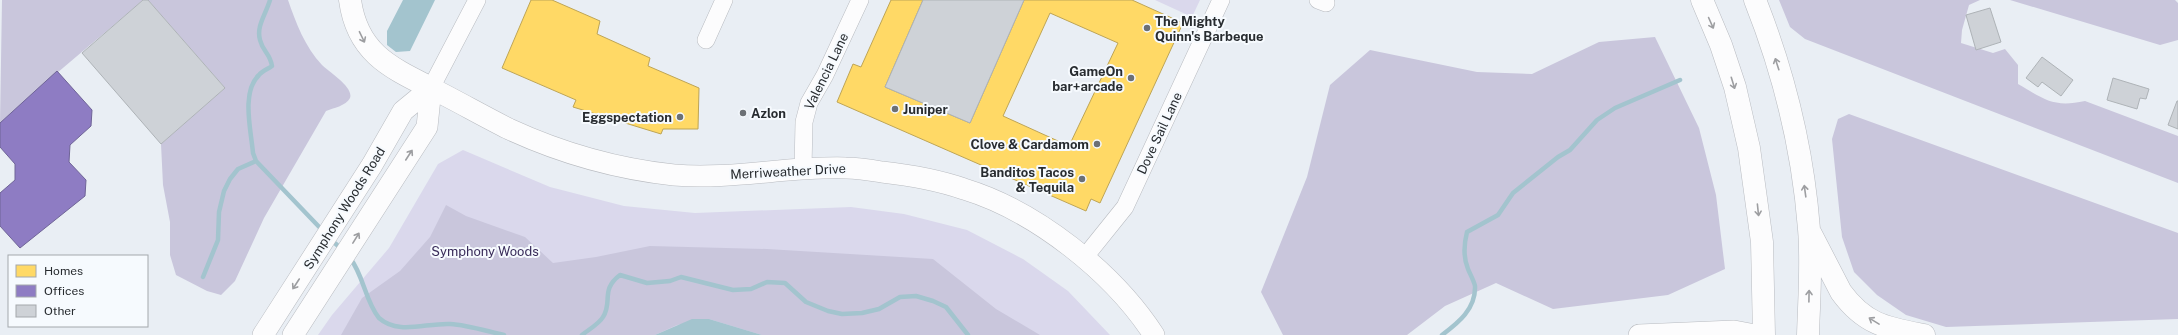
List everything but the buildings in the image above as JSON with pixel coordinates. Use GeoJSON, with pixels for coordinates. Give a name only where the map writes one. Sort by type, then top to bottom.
{"type":"FeatureCollection","features":[{"type":"Feature","properties":{"kind":"main road"},"geometry":{"type":"LineString","coordinates":[[350,0],[352,15],[366,45],[391,68],[431,88]]}},
{"type":"Feature","properties":{"kind":"main road"},"geometry":{"type":"LineString","coordinates":[[1702,0],[1726,59],[1735,87],[1749,148],[1762,242],[1764,335]]}},
{"type":"Feature","properties":{"kind":"main road"},"geometry":{"type":"LineString","coordinates":[[1755,0],[1781,76],[1796,136],[1809,230],[1808,335]]}},
{"type":"Feature","properties":{"kind":"main road"},"geometry":{"type":"LineString","coordinates":[[1809,230],[1847,301],[1882,327],[1924,335]]}},
{"type":"Feature","properties":{"kind":"street","name":"Symphony Woods Road"},"geometry":{"type":"LineString","coordinates":[[292,335],[335,272],[427,127],[431,88],[477,0]]}},
{"type":"Feature","properties":{"kind":"street"},"geometry":{"type":"LineString","coordinates":[[706,40],[724,0]]}},
{"type":"Feature","properties":{"kind":"street","name":"Valencia Lane"},"geometry":{"type":"LineString","coordinates":[[803,169],[804,122],[807,108],[825,75],[860,0]]}},
{"type":"Feature","properties":{"kind":"street","name":"Dove Sail Lane"},"geometry":{"type":"LineString","coordinates":[[1084,258],[1125,207],[1221,0]]}},
{"type":"Feature","properties":{"kind":"street","name":"Symphony Woods Road"},"geometry":{"type":"LineString","coordinates":[[263,335],[372,165],[402,111],[431,88]]}},
{"type":"Feature","properties":{"kind":"street","name":"Merriweather Drive"},"geometry":{"type":"LineString","coordinates":[[431,88],[533,139],[586,157],[631,168],[676,175],[726,175],[803,169],[847,168],[899,174],[965,189],[994,200],[1024,216],[1084,258],[1123,295],[1154,335]]}},
{"type":"Feature","properties":{"kind":"street"},"geometry":{"type":"LineString","coordinates":[[1639,335],[1734,331],[1755,335]]}},
{"type":"Feature","properties":{"kind":"green space"},"geometry":{"type":"Polygon","coordinates":[[[2,0],[143,0],[0,123],[2,0]]]}},
{"type":"Feature","properties":{"kind":"green space"},"geometry":{"type":"Polygon","coordinates":[[[148,0],[288,0],[306,43],[322,65],[345,85],[350,94],[350,98],[346,103],[326,111],[264,218],[235,281],[221,295],[207,291],[176,275],[170,255],[170,222],[163,185],[161,144],[225,88],[148,0]]]}},
{"type":"Feature","properties":{"kind":"green space"},"geometry":{"type":"Polygon","coordinates":[[[1155,0],[1200,0],[1192,17],[1155,0]]]}},
{"type":"Feature","properties":{"kind":"green space"},"geometry":{"type":"Polygon","coordinates":[[[1779,0],[1980,0],[1969,5],[1962,30],[1961,43],[1993,53],[2005,49],[2018,65],[2018,84],[2049,101],[2057,103],[2074,103],[2085,101],[2178,136],[2178,183],[1805,39],[1790,27],[1779,0]]]}},
{"type":"Feature","properties":{"kind":"green space"},"geometry":{"type":"Polygon","coordinates":[[[2010,0],[2175,0],[2178,3],[2178,40],[2160,45],[2010,0]]]}},
{"type":"Feature","properties":{"kind":"green space"},"geometry":{"type":"Polygon","coordinates":[[[1655,37],[1699,128],[1716,195],[1725,269],[1668,295],[1553,309],[1496,283],[1445,306],[1407,335],[1283,335],[1261,292],[1307,177],[1330,85],[1370,50],[1477,72],[1532,74],[1599,42],[1655,37]]]}},
{"type":"Feature","properties":{"kind":"green space"},"geometry":{"type":"Polygon","coordinates":[[[1849,114],[2178,233],[2178,319],[1946,327],[1906,315],[1877,295],[1854,272],[1842,237],[1832,139],[1838,119],[1849,114]]]}},
{"type":"Feature","properties":{"kind":"green space","name":"Symphony Woods"},"geometry":{"type":"Polygon","coordinates":[[[463,150],[550,187],[624,206],[695,213],[851,207],[904,214],[967,230],[1023,259],[1068,291],[1110,335],[318,335],[332,315],[389,248],[438,164],[463,150]]]}},
{"type":"Feature","properties":{"kind":"green space"},"geometry":{"type":"Polygon","coordinates":[[[446,205],[466,216],[525,237],[553,263],[596,257],[650,246],[767,249],[933,259],[996,309],[1040,335],[762,335],[709,319],[677,325],[655,335],[341,335],[362,298],[400,271],[430,237],[446,205]]]}},
{"type":"Feature","properties":{"kind":"shaded area"},"geometry":{"type":"Polygon","coordinates":[[[403,0],[435,0],[410,51],[396,52],[387,45],[387,31],[403,0]]]}},
{"type":"Feature","properties":{"kind":"shaded area"},"geometry":{"type":"Polygon","coordinates":[[[692,319],[709,319],[762,335],[655,335],[692,319]]]}},
{"type":"Feature","properties":{"kind":"waterway"},"geometry":{"type":"LineString","coordinates":[[270,0],[260,25],[259,35],[261,44],[270,58],[272,66],[260,74],[253,82],[250,91],[248,112],[253,153],[256,161],[324,232]]}},
{"type":"Feature","properties":{"kind":"waterway"},"geometry":{"type":"LineString","coordinates":[[1442,335],[1465,315],[1473,302],[1475,294],[1474,282],[1466,264],[1465,246],[1467,232],[1498,215],[1513,193],[1558,157],[1570,150],[1597,120],[1615,108],[1680,80]]}},
{"type":"Feature","properties":{"kind":"waterway"},"geometry":{"type":"LineString","coordinates":[[203,277],[218,240],[219,212],[224,191],[230,179],[238,169],[256,161]]}},
{"type":"Feature","properties":{"kind":"waterway"},"geometry":{"type":"LineString","coordinates":[[330,239],[343,250]]}},
{"type":"Feature","properties":{"kind":"waterway"},"geometry":{"type":"LineString","coordinates":[[350,258],[355,265],[374,311],[379,318],[386,323],[403,327],[450,324],[504,335]]}},
{"type":"Feature","properties":{"kind":"waterway"},"geometry":{"type":"LineString","coordinates":[[582,335],[603,317],[606,312],[608,291],[610,286],[620,275],[647,283],[670,281],[681,277],[733,290],[751,289],[767,282],[785,283],[806,302],[828,311],[842,314],[862,313],[879,309],[900,297],[916,296],[946,307],[968,335]]}},
{"type":"Feature","properties":{"kind":"place","name":"The Mighty Quinn's Barbeque"},"geometry":{"type":"Point","coordinates":[1147,28]}},
{"type":"Feature","properties":{"kind":"place","name":"GameOn bar+arcade"},"geometry":{"type":"Point","coordinates":[1131,78]}},
{"type":"Feature","properties":{"kind":"place","name":"Juniper"},"geometry":{"type":"Point","coordinates":[895,109]}},
{"type":"Feature","properties":{"kind":"place","name":"Azlon"},"geometry":{"type":"Point","coordinates":[743,113]}},
{"type":"Feature","properties":{"kind":"place","name":"Eggspectation"},"geometry":{"type":"Point","coordinates":[680,117]}},
{"type":"Feature","properties":{"kind":"place","name":"Clove & Cardamom"},"geometry":{"type":"Point","coordinates":[1097,144]}},
{"type":"Feature","properties":{"kind":"place","name":"Banditos Tacos & Tequila"},"geometry":{"type":"Point","coordinates":[1082,179]}}]}
